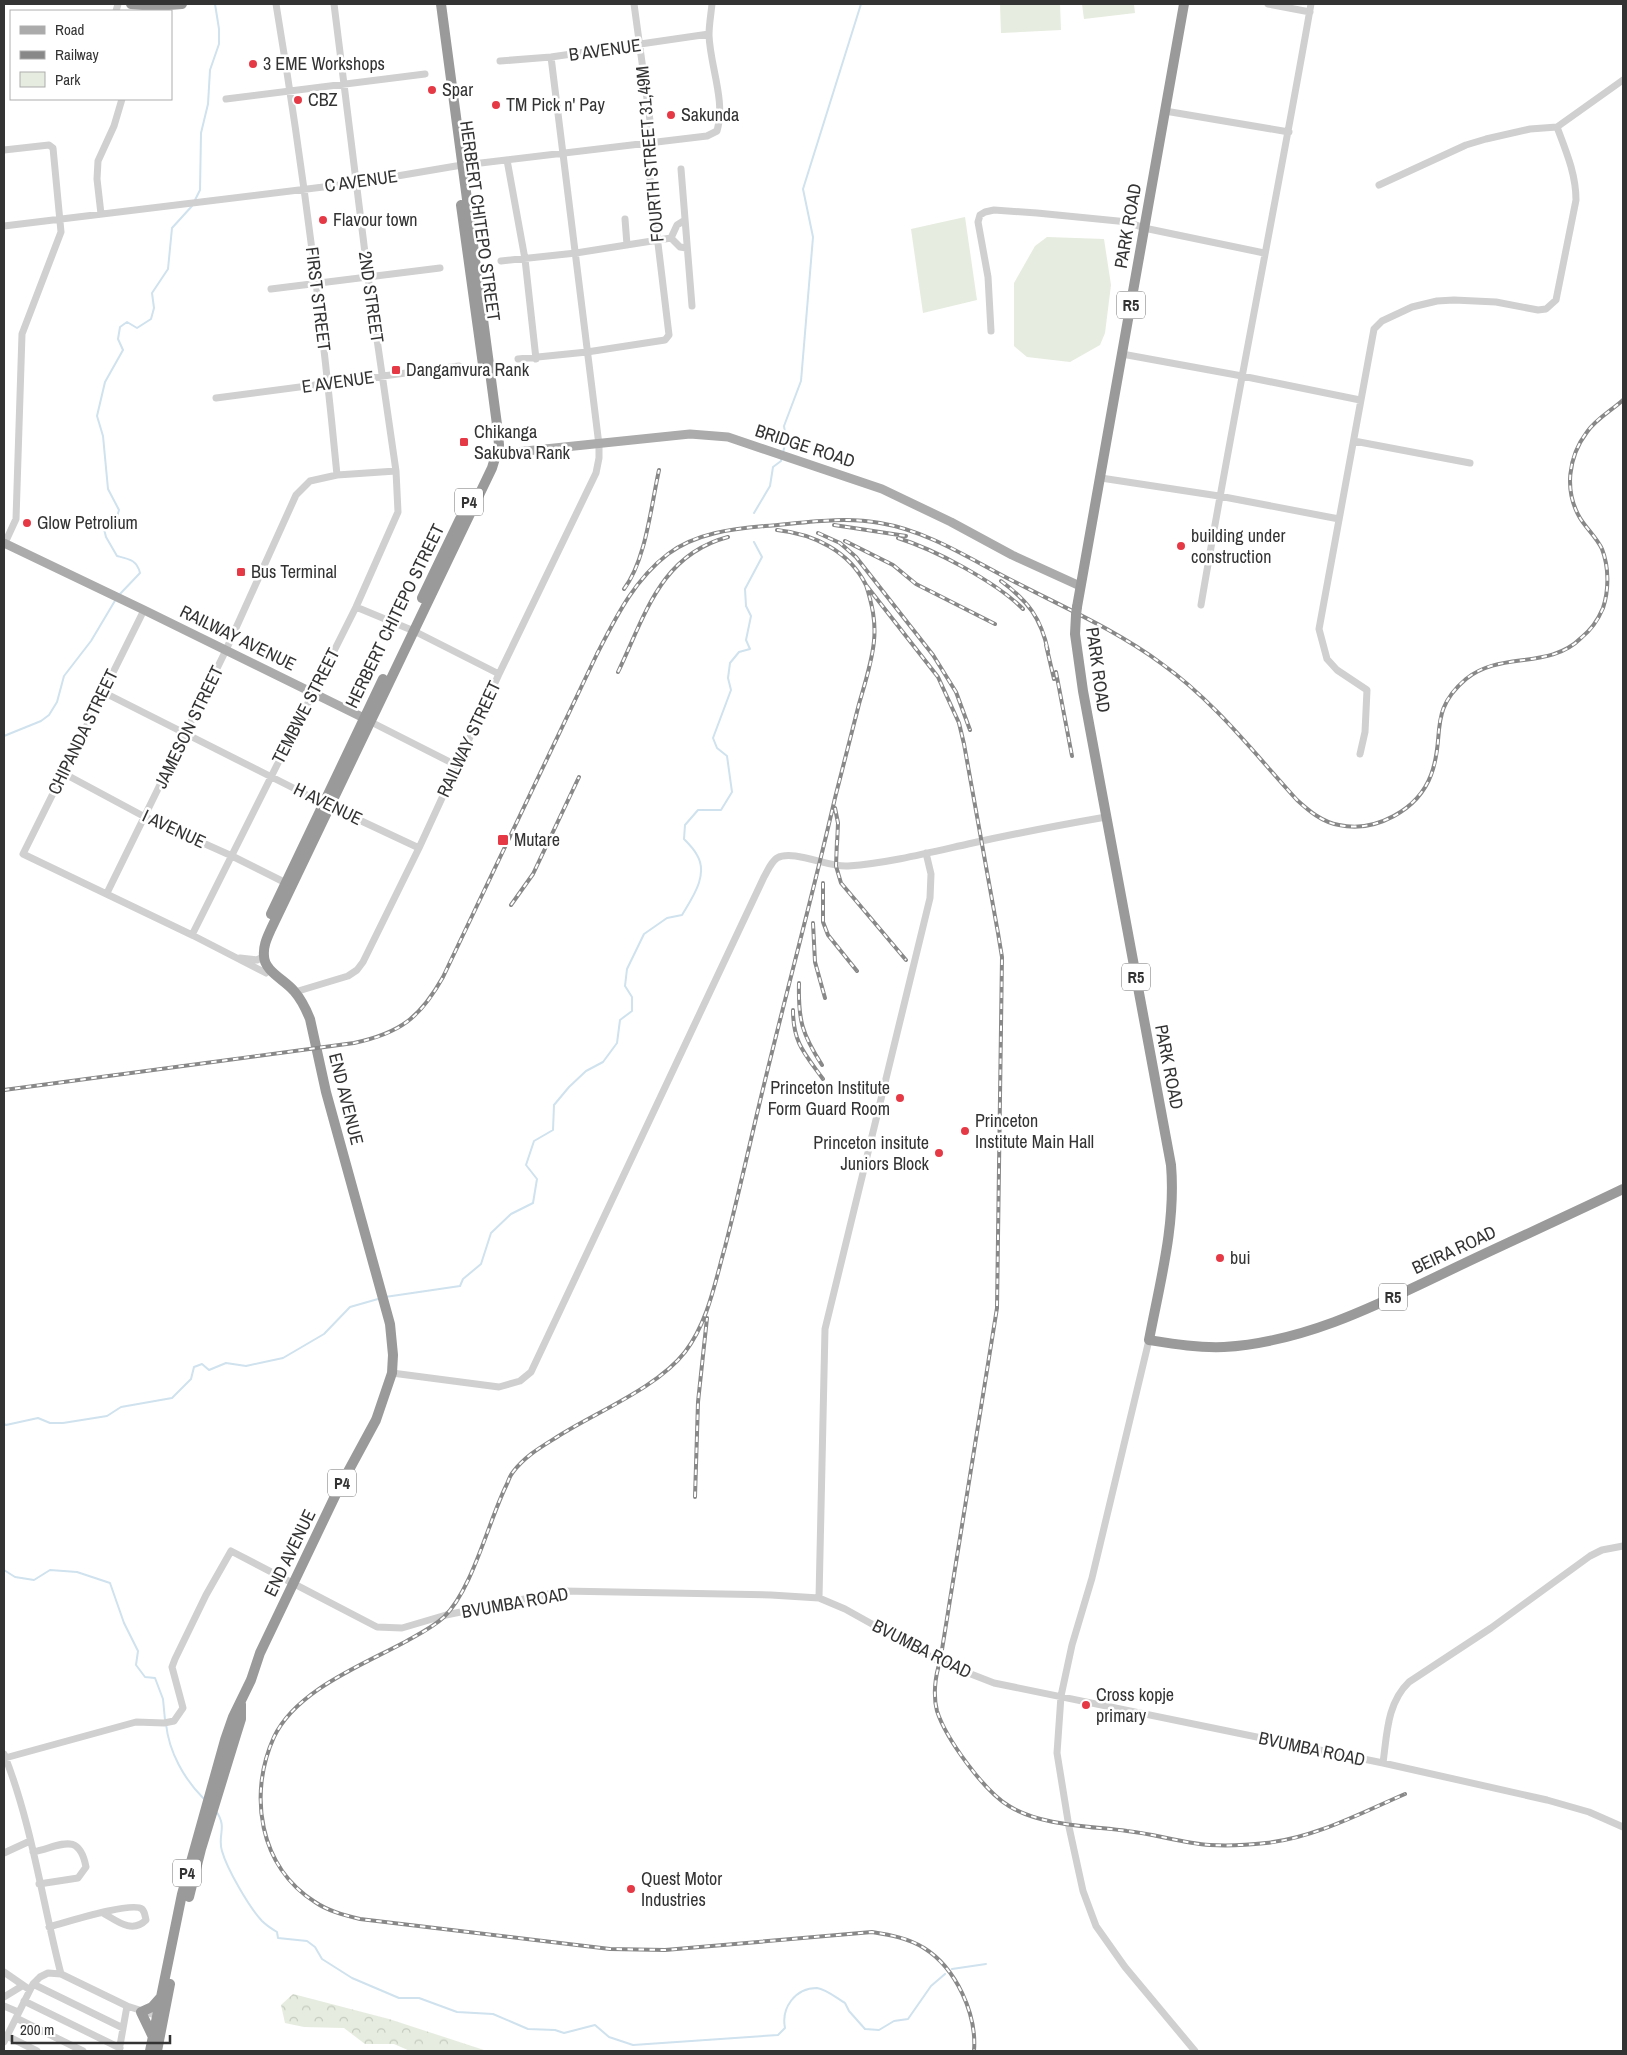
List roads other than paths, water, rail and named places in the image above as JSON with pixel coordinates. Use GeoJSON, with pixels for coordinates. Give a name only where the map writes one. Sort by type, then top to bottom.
{"type":"FeatureCollection","features":[{"type":"Feature","properties":{"kind":"highway"},"geometry":{"type":"LineString","coordinates":[[131,4],[170,6],[182,4]]}},
{"type":"Feature","properties":{"kind":"highway","name":"HERBERT CHITEPO STREET"},"geometry":{"type":"LineString","coordinates":[[410,630],[492,468],[497,454],[498,432],[435,4]]}},
{"type":"Feature","properties":{"kind":"highway","name":"HERBERT CHITEPO STREET"},"geometry":{"type":"LineString","coordinates":[[260,959],[271,929],[327,804],[484,474],[493,443],[441,4]]}},
{"type":"Feature","properties":{"kind":"highway","name":"PARK ROAD"},"geometry":{"type":"LineString","coordinates":[[1148,1340],[1171,1219],[1173,1192],[1171,1165],[1106,817],[1076,643],[1076,611],[1184,4]]}},
{"type":"Feature","properties":{"kind":"highway","name":"HERBERT CHITEPO STREET"},"geometry":{"type":"LineString","coordinates":[[260,959],[259,940],[327,804]]}},
{"type":"Feature","properties":{"kind":"highway","name":"END AVENUE"},"geometry":{"type":"LineString","coordinates":[[260,959],[266,973],[295,1000],[304,1018],[327,1119],[374,1269]]}},
{"type":"Feature","properties":{"kind":"highway","name":"END AVENUE"},"geometry":{"type":"LineString","coordinates":[[241,1700],[260,1654],[294,1582],[376,1420],[392,1373],[392,1340],[326,1092],[310,1019],[295,992],[260,959]]}},
{"type":"Feature","properties":{"kind":"highway","name":"BEIRA ROAD"},"geometry":{"type":"LineString","coordinates":[[1148,1340],[1189,1346],[1224,1347],[1278,1340],[1307,1332],[1402,1293],[1623,1189]]}},
{"type":"Feature","properties":{"kind":"highway","name":"P4"},"geometry":{"type":"LineString","coordinates":[[157,2051],[160,1998],[182,1894],[225,1740],[241,1700]]}},
{"type":"Feature","properties":{"kind":"highway","name":"P4"},"geometry":{"type":"LineString","coordinates":[[150,2051],[201,1849],[239,1727],[241,1700]]}},
{"type":"Feature","properties":{"kind":"highway"},"geometry":{"type":"LineString","coordinates":[[153,2036],[141,2012],[152,2007],[160,1998]]}},
{"type":"Feature","properties":{"kind":"main road","name":"BRIDGE ROAD"},"geometry":{"type":"LineString","coordinates":[[497,454],[599,445],[690,434],[728,438],[882,489],[1012,555],[1080,586]]}},
{"type":"Feature","properties":{"kind":"main road","name":"RAILWAY AVENUE"},"geometry":{"type":"LineString","coordinates":[[4,544],[127,601],[367,720]]}},
{"type":"Feature","properties":{"kind":"street","name":"FIRST STREET"},"geometry":{"type":"LineString","coordinates":[[276,4],[291,92],[304,189],[328,383],[336,475]]}},
{"type":"Feature","properties":{"kind":"street","name":"2ND STREET"},"geometry":{"type":"LineString","coordinates":[[334,4],[346,85],[356,183],[381,376],[396,471]]}},
{"type":"Feature","properties":{"kind":"street","name":"FOURTH STREET 31,49M"},"geometry":{"type":"LineString","coordinates":[[587,352],[665,340],[669,334],[646,144],[651,128],[634,4]]}},
{"type":"Feature","properties":{"kind":"street"},"geometry":{"type":"LineString","coordinates":[[710,34],[712,4]]}},
{"type":"Feature","properties":{"kind":"street"},"geometry":{"type":"LineString","coordinates":[[1268,4],[1310,12]]}},
{"type":"Feature","properties":{"kind":"street"},"geometry":{"type":"LineString","coordinates":[[1201,605],[1311,4]]}},
{"type":"Feature","properties":{"kind":"street","name":"C AVENUE"},"geometry":{"type":"LineString","coordinates":[[4,226],[356,183],[460,166],[707,136],[716,131],[719,122],[719,104],[710,34]]}},
{"type":"Feature","properties":{"kind":"street","name":"B AVENUE"},"geometry":{"type":"LineString","coordinates":[[500,61],[551,57],[710,34]]}},
{"type":"Feature","properties":{"kind":"street","name":"RAILWAY STREET"},"geometry":{"type":"LineString","coordinates":[[295,992],[348,976],[364,962],[596,473],[599,445],[551,57]]}},
{"type":"Feature","properties":{"kind":"street"},"geometry":{"type":"LineString","coordinates":[[226,99],[425,74]]}},
{"type":"Feature","properties":{"kind":"street"},"geometry":{"type":"LineString","coordinates":[[1379,184],[1473,143],[1557,126],[1623,80]]}},
{"type":"Feature","properties":{"kind":"street"},"geometry":{"type":"LineString","coordinates":[[100,214],[97,179],[98,161],[114,126],[122,100]]}},
{"type":"Feature","properties":{"kind":"street"},"geometry":{"type":"LineString","coordinates":[[1165,111],[1289,132]]}},
{"type":"Feature","properties":{"kind":"street"},"geometry":{"type":"LineString","coordinates":[[1360,754],[1365,732],[1367,690],[1337,670],[1327,659],[1319,629],[1374,329],[1382,321],[1412,308],[1437,301],[1496,302],[1538,310],[1546,309],[1556,300],[1576,200],[1576,183],[1573,171],[1557,126]]}},
{"type":"Feature","properties":{"kind":"street"},"geometry":{"type":"LineString","coordinates":[[4,150],[48,145],[53,148],[61,232],[22,334],[16,520],[4,544]]}},
{"type":"Feature","properties":{"kind":"street"},"geometry":{"type":"LineString","coordinates":[[507,160],[525,258],[536,358]]}},
{"type":"Feature","properties":{"kind":"street"},"geometry":{"type":"LineString","coordinates":[[681,168],[692,306]]}},
{"type":"Feature","properties":{"kind":"street"},"geometry":{"type":"LineString","coordinates":[[991,331],[988,277],[978,222],[980,215],[984,212],[994,210],[1128,222],[1144,228],[1264,253]]}},
{"type":"Feature","properties":{"kind":"street"},"geometry":{"type":"LineString","coordinates":[[625,219],[627,245]]}},
{"type":"Feature","properties":{"kind":"street"},"geometry":{"type":"LineString","coordinates":[[671,238],[676,225],[685,220]]}},
{"type":"Feature","properties":{"kind":"street"},"geometry":{"type":"LineString","coordinates":[[501,261],[576,253],[671,238],[680,247],[686,248]]}},
{"type":"Feature","properties":{"kind":"street"},"geometry":{"type":"LineString","coordinates":[[271,289],[440,268]]}},
{"type":"Feature","properties":{"kind":"street"},"geometry":{"type":"LineString","coordinates":[[518,359],[587,352]]}},
{"type":"Feature","properties":{"kind":"street"},"geometry":{"type":"LineString","coordinates":[[1122,354],[1360,400]]}},
{"type":"Feature","properties":{"kind":"street","name":"E AVENUE"},"geometry":{"type":"LineString","coordinates":[[216,398],[460,366]]}},
{"type":"Feature","properties":{"kind":"street"},"geometry":{"type":"LineString","coordinates":[[1354,441],[1470,463]]}},
{"type":"Feature","properties":{"kind":"street"},"geometry":{"type":"LineString","coordinates":[[336,475],[396,471]]}},
{"type":"Feature","properties":{"kind":"street","name":"TEMBWE STREET"},"geometry":{"type":"LineString","coordinates":[[192,935],[356,607],[398,512],[396,471]]}},
{"type":"Feature","properties":{"kind":"street","name":"JAMESON STREET"},"geometry":{"type":"LineString","coordinates":[[107,893],[226,650],[296,495],[310,481],[336,475]]}},
{"type":"Feature","properties":{"kind":"street"},"geometry":{"type":"LineString","coordinates":[[1101,478],[1220,496],[1339,519]]}},
{"type":"Feature","properties":{"kind":"street"},"geometry":{"type":"LineString","coordinates":[[356,607],[410,630],[499,674]]}},
{"type":"Feature","properties":{"kind":"street","name":"CHIPANDA STREET"},"geometry":{"type":"LineString","coordinates":[[23,854],[144,610]]}},
{"type":"Feature","properties":{"kind":"street","name":"H AVENUE"},"geometry":{"type":"LineString","coordinates":[[103,692],[271,777],[418,848]]}},
{"type":"Feature","properties":{"kind":"street","name":"RAILWAY AVENUE"},"geometry":{"type":"LineString","coordinates":[[367,720],[456,765]]}},
{"type":"Feature","properties":{"kind":"street","name":"I AVENUE"},"geometry":{"type":"LineString","coordinates":[[62,773],[145,817],[232,856],[286,883]]}},
{"type":"Feature","properties":{"kind":"street"},"geometry":{"type":"LineString","coordinates":[[392,1373],[499,1387],[520,1381],[531,1372],[764,876],[775,860],[786,856],[821,860],[828,864],[842,867],[880,863],[1106,817]]}},
{"type":"Feature","properties":{"kind":"street"},"geometry":{"type":"LineString","coordinates":[[819,1598],[825,1329],[930,898],[931,874],[926,853]]}},
{"type":"Feature","properties":{"kind":"street","name":"END AVENUE"},"geometry":{"type":"LineString","coordinates":[[23,854],[107,893],[266,973]]}},
{"type":"Feature","properties":{"kind":"street","name":"END AVENUE"},"geometry":{"type":"LineString","coordinates":[[232,957],[260,959]]}},
{"type":"Feature","properties":{"kind":"street"},"geometry":{"type":"LineString","coordinates":[[1148,1340],[1092,1578],[1072,1645],[1061,1696],[1057,1753],[1069,1827],[1084,1891],[1096,1926],[1125,1967],[1195,2051]]}},
{"type":"Feature","properties":{"kind":"street"},"geometry":{"type":"LineString","coordinates":[[1383,1763],[1387,1728],[1393,1706],[1397,1695],[1409,1682],[1491,1628],[1590,1556],[1602,1550],[1623,1546]]}},
{"type":"Feature","properties":{"kind":"street","name":"BVUMBA ROAD"},"geometry":{"type":"LineString","coordinates":[[5,1756],[136,1722],[164,1723],[174,1721],[183,1708],[172,1667],[206,1595],[231,1551],[294,1582],[376,1627],[394,1629],[446,1615],[563,1591],[771,1595],[819,1598],[845,1609],[940,1662],[973,1676],[1008,1687],[1061,1696],[1383,1763],[1547,1800],[1589,1812],[1623,1827]]}},
{"type":"Feature","properties":{"kind":"street"},"geometry":{"type":"LineString","coordinates":[[5,1756],[33,1852],[61,1974]]}},
{"type":"Feature","properties":{"kind":"street"},"geometry":{"type":"LineString","coordinates":[[4,1853],[30,1841]]}},
{"type":"Feature","properties":{"kind":"street"},"geometry":{"type":"LineString","coordinates":[[33,1852],[72,1843],[78,1846],[84,1855],[86,1867],[78,1878],[39,1884]]}},
{"type":"Feature","properties":{"kind":"street"},"geometry":{"type":"LineString","coordinates":[[49,1927],[112,1909],[136,1907],[142,1908],[146,1920],[140,1926],[134,1927],[103,1913]]}},
{"type":"Feature","properties":{"kind":"street"},"geometry":{"type":"LineString","coordinates":[[4,1972],[22,1986],[32,1987],[123,2028]]}},
{"type":"Feature","properties":{"kind":"street"},"geometry":{"type":"LineString","coordinates":[[37,2051],[5,2039],[32,1987],[40,1977],[48,1973],[61,1974],[127,2006],[160,2017]]}},
{"type":"Feature","properties":{"kind":"street"},"geometry":{"type":"LineString","coordinates":[[4,1998],[22,1986]]}},
{"type":"Feature","properties":{"kind":"street"},"geometry":{"type":"LineString","coordinates":[[24,2001],[120,2050],[127,2006]]}},
{"type":"Feature","properties":{"kind":"street"},"geometry":{"type":"LineString","coordinates":[[4,2006],[82,2051]]}},
{"type":"Feature","properties":{"kind":"waterway"},"geometry":{"type":"LineString","coordinates":[[195,200],[200,190],[201,133],[208,104],[210,70],[219,44],[215,4]]}},
{"type":"Feature","properties":{"kind":"waterway"},"geometry":{"type":"LineString","coordinates":[[783,453],[786,439],[784,426],[801,381],[813,237],[803,189],[861,4]]}},
{"type":"Feature","properties":{"kind":"waterway"},"geometry":{"type":"LineString","coordinates":[[119,595],[140,573],[135,563],[129,559],[117,556],[106,537],[104,529],[117,517],[119,510],[108,489],[103,436],[97,416],[105,382],[123,350],[118,339],[120,327],[127,322],[137,328],[151,319],[154,308],[152,293],[168,269],[172,228],[192,206]]}},
{"type":"Feature","properties":{"kind":"waterway"},"geometry":{"type":"LineString","coordinates":[[754,513],[770,486],[773,467],[781,461],[782,457]]}},
{"type":"Feature","properties":{"kind":"waterway"},"geometry":{"type":"LineString","coordinates":[[385,1297],[460,1286],[463,1279],[481,1264],[491,1233],[511,1214],[533,1203],[537,1179],[526,1165],[534,1141],[553,1130],[554,1105],[569,1087],[586,1071],[603,1062],[617,1043],[620,1020],[632,1011],[632,997],[625,986],[627,969],[644,934],[667,918],[682,915],[698,886],[701,870],[700,863],[697,855],[684,839],[685,825],[698,810],[721,810],[732,792],[727,756],[717,748],[713,738],[731,690],[728,678],[730,663],[739,652],[750,649],[746,640],[751,616],[746,606],[745,589],[762,557],[754,542]]}},
{"type":"Feature","properties":{"kind":"waterway"},"geometry":{"type":"LineString","coordinates":[[4,736],[41,721],[49,715],[57,702],[64,676],[91,641],[116,599]]}},
{"type":"Feature","properties":{"kind":"waterway"},"geometry":{"type":"LineString","coordinates":[[4,1424],[38,1418],[50,1423],[63,1423],[107,1416],[121,1407],[172,1398],[191,1379],[194,1367],[202,1364],[209,1370],[226,1363],[246,1366],[283,1358],[324,1334],[350,1307],[378,1299]]}},
{"type":"Feature","properties":{"kind":"waterway"},"geometry":{"type":"LineString","coordinates":[[4,1570],[15,1577],[34,1580],[50,1570],[77,1572],[110,1583],[124,1623],[138,1651],[136,1665],[145,1677],[155,1678],[163,1699],[165,1720]]}},
{"type":"Feature","properties":{"kind":"waterway"},"geometry":{"type":"LineString","coordinates":[[166,1724],[174,1755],[190,1783],[204,1799]]}},
{"type":"Feature","properties":{"kind":"waterway"},"geometry":{"type":"LineString","coordinates":[[216,1811],[222,1827],[222,1851],[229,1868],[251,1907],[262,1921],[277,1932],[278,1938],[307,1941],[315,1947],[322,1959],[352,1978],[399,1998],[419,1998],[457,2012],[493,2014],[528,2029],[555,2030],[564,2033],[595,2025],[609,2037],[633,2045],[778,2035],[785,2028],[785,2013],[791,2000],[802,1991],[817,1988],[828,1992],[845,2003],[849,2011],[865,2029],[879,2030],[894,2021],[908,2019],[931,1986],[945,1974]]}},
{"type":"Feature","properties":{"kind":"waterway"},"geometry":{"type":"LineString","coordinates":[[952,1969],[986,1964]]}},
{"type":"Feature","properties":{"kind":"railway"},"geometry":{"type":"LineString","coordinates":[[4,1090],[354,1043],[384,1034],[407,1022],[426,1003],[443,977],[597,654],[627,600],[645,575],[668,554],[690,541],[715,533],[753,527],[851,520],[898,527],[932,539],[1108,630],[1162,664],[1199,694],[1297,800],[1316,816],[1333,824],[1353,827],[1381,822],[1406,808],[1425,788],[1435,761],[1442,714],[1446,702],[1466,679],[1494,665],[1540,658],[1568,648],[1588,632],[1599,617],[1606,594],[1606,563],[1600,545],[1582,522],[1575,508],[1570,486],[1570,474],[1576,452],[1587,432],[1599,419],[1623,400]]}},
{"type":"Feature","properties":{"kind":"railway"},"geometry":{"type":"LineString","coordinates":[[624,589],[638,563],[643,548],[659,470]]}},
{"type":"Feature","properties":{"kind":"railway"},"geometry":{"type":"LineString","coordinates":[[834,525],[906,536]]}},
{"type":"Feature","properties":{"kind":"railway"},"geometry":{"type":"LineString","coordinates":[[777,530],[817,540],[829,546],[850,563],[938,677],[959,723],[964,744],[1002,957],[997,1308],[936,1680],[936,1705],[942,1723],[967,1763],[988,1789],[999,1799],[1022,1813],[1066,1824],[1137,1832],[1200,1844],[1259,1844],[1302,1836],[1354,1817],[1405,1794]]}},
{"type":"Feature","properties":{"kind":"railway"},"geometry":{"type":"LineString","coordinates":[[818,533],[840,543],[856,557],[933,655],[956,692],[970,730]]}},
{"type":"Feature","properties":{"kind":"railway"},"geometry":{"type":"LineString","coordinates":[[618,672],[647,609],[670,573],[686,558],[705,546],[728,537]]}},
{"type":"Feature","properties":{"kind":"railway"},"geometry":{"type":"LineString","coordinates":[[898,538],[930,550],[965,568],[997,588],[1023,609]]}},
{"type":"Feature","properties":{"kind":"railway"},"geometry":{"type":"LineString","coordinates":[[845,541],[893,565],[916,584],[995,624]]}},
{"type":"Feature","properties":{"kind":"railway"},"geometry":{"type":"LineString","coordinates":[[1001,581],[1019,596],[1032,611],[1042,629],[1048,651]]}},
{"type":"Feature","properties":{"kind":"railway"},"geometry":{"type":"LineString","coordinates":[[866,585],[874,620],[874,641],[870,665],[835,798],[725,1247],[710,1301],[700,1328],[685,1352],[659,1377],[625,1399],[545,1444],[518,1466],[510,1477],[499,1501],[479,1555],[463,1590],[444,1617],[403,1643],[331,1681],[297,1706],[284,1721],[274,1737],[266,1759],[261,1805],[264,1828],[271,1849],[281,1869],[296,1887],[325,1908],[360,1919],[610,1949],[665,1950],[872,1932],[905,1939],[924,1948],[935,1957],[946,1967],[955,1980],[968,2007],[972,2022],[974,2051]]}},
{"type":"Feature","properties":{"kind":"railway"},"geometry":{"type":"LineString","coordinates":[[1046,645],[1054,679]]}},
{"type":"Feature","properties":{"kind":"railway"},"geometry":{"type":"LineString","coordinates":[[1056,672],[1072,756]]}},
{"type":"Feature","properties":{"kind":"railway"},"geometry":{"type":"LineString","coordinates":[[511,905],[533,874],[579,777]]}},
{"type":"Feature","properties":{"kind":"railway"},"geometry":{"type":"LineString","coordinates":[[835,808],[838,823],[837,845]]}},
{"type":"Feature","properties":{"kind":"railway"},"geometry":{"type":"LineString","coordinates":[[837,840],[836,866],[841,883],[906,960]]}},
{"type":"Feature","properties":{"kind":"railway"},"geometry":{"type":"LineString","coordinates":[[823,883],[823,922],[828,935],[857,971]]}},
{"type":"Feature","properties":{"kind":"railway"},"geometry":{"type":"LineString","coordinates":[[813,923],[815,962],[825,998]]}},
{"type":"Feature","properties":{"kind":"railway"},"geometry":{"type":"LineString","coordinates":[[799,983],[799,1007],[803,1026],[810,1044],[822,1065]]}},
{"type":"Feature","properties":{"kind":"railway"},"geometry":{"type":"LineString","coordinates":[[793,1010],[795,1031],[801,1048],[823,1079]]}},
{"type":"Feature","properties":{"kind":"railway"},"geometry":{"type":"LineString","coordinates":[[695,1497],[698,1402],[707,1318]]}},
{"type":"Feature","properties":{"kind":"place","name":"3 EME Workshops"},"geometry":{"type":"Point","coordinates":[253,64]}},
{"type":"Feature","properties":{"kind":"place","name":"Spar"},"geometry":{"type":"Point","coordinates":[432,90]}},
{"type":"Feature","properties":{"kind":"place","name":"CBZ"},"geometry":{"type":"Point","coordinates":[298,100]}},
{"type":"Feature","properties":{"kind":"place","name":"TM Pick n' Pay"},"geometry":{"type":"Point","coordinates":[496,105]}},
{"type":"Feature","properties":{"kind":"place","name":"Sakunda"},"geometry":{"type":"Point","coordinates":[671,115]}},
{"type":"Feature","properties":{"kind":"place","name":"Flavour town"},"geometry":{"type":"Point","coordinates":[323,220]}},
{"type":"Feature","properties":{"kind":"place","name":"Dangamvura Rank"},"geometry":{"type":"Point","coordinates":[396,370]}},
{"type":"Feature","properties":{"kind":"place","name":"Chikanga Sakubva Rank"},"geometry":{"type":"Point","coordinates":[464,442]}},
{"type":"Feature","properties":{"kind":"place","name":"Glow Petrolium"},"geometry":{"type":"Point","coordinates":[27,523]}},
{"type":"Feature","properties":{"kind":"place","name":"building under construction"},"geometry":{"type":"Point","coordinates":[1181,546]}},
{"type":"Feature","properties":{"kind":"place","name":"Bus Terminal"},"geometry":{"type":"Point","coordinates":[241,572]}},
{"type":"Feature","properties":{"kind":"place","name":"Mutare"},"geometry":{"type":"Point","coordinates":[503,840]}},
{"type":"Feature","properties":{"kind":"place","name":"Princeton Institute Form Guard Room"},"geometry":{"type":"Point","coordinates":[900,1098]}},
{"type":"Feature","properties":{"kind":"place","name":"Princeton Institute Main Hall"},"geometry":{"type":"Point","coordinates":[965,1131]}},
{"type":"Feature","properties":{"kind":"place","name":"Princeton insitute Juniors Block"},"geometry":{"type":"Point","coordinates":[939,1153]}},
{"type":"Feature","properties":{"kind":"place","name":"bui"},"geometry":{"type":"Point","coordinates":[1220,1258]}},
{"type":"Feature","properties":{"kind":"place","name":"Cross kopje primary"},"geometry":{"type":"Point","coordinates":[1086,1705]}},
{"type":"Feature","properties":{"kind":"place","name":"Quest Motor Industries"},"geometry":{"type":"Point","coordinates":[631,1889]}}]}
